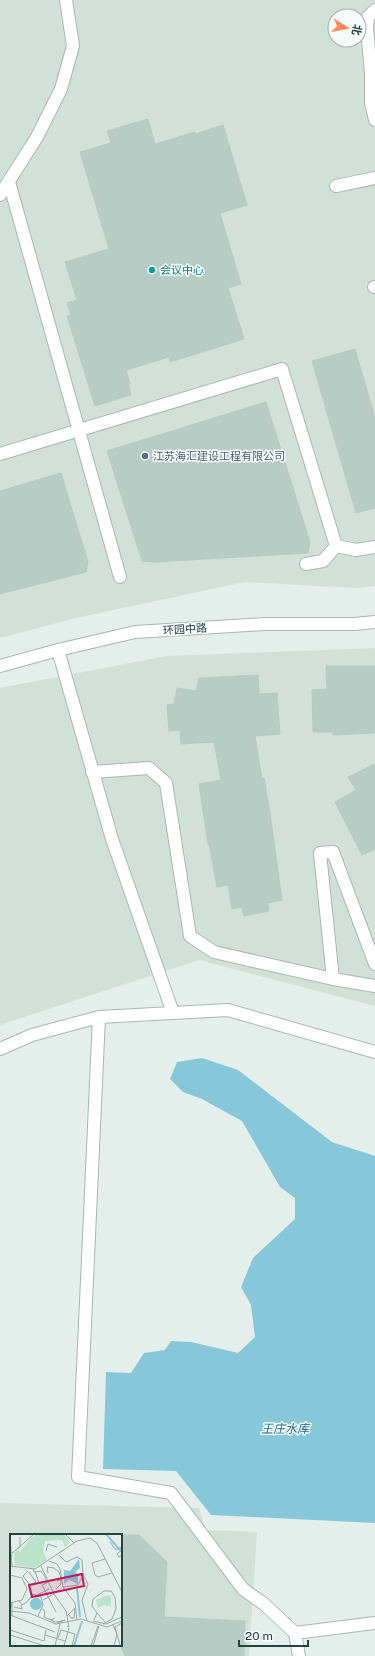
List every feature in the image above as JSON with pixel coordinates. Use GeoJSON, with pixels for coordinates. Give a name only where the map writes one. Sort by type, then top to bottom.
{"type":"FeatureCollection","features":[{"type":"Feature","properties":{"kind":"street"},"geometry":{"type":"LineString","coordinates":[[0,195],[37,137],[61,89],[73,46],[66,0]]}},
{"type":"Feature","properties":{"kind":"street"},"geometry":{"type":"LineString","coordinates":[[375,10],[368,17],[367,28],[371,73],[371,103],[375,120]]}},
{"type":"Feature","properties":{"kind":"street"},"geometry":{"type":"LineString","coordinates":[[336,186],[375,178]]}},
{"type":"Feature","properties":{"kind":"street"},"geometry":{"type":"LineString","coordinates":[[9,182],[120,577]]}},
{"type":"Feature","properties":{"kind":"street"},"geometry":{"type":"LineString","coordinates":[[0,454],[282,369],[336,546]]}},
{"type":"Feature","properties":{"kind":"street"},"geometry":{"type":"LineString","coordinates":[[336,546],[356,550],[375,547]]}},
{"type":"Feature","properties":{"kind":"street"},"geometry":{"type":"LineString","coordinates":[[306,564],[323,561],[336,546]]}},
{"type":"Feature","properties":{"kind":"street","name":"环园中路"},"geometry":{"type":"LineString","coordinates":[[0,666],[58,650],[135,632],[265,624],[354,624],[375,622]]}},
{"type":"Feature","properties":{"kind":"street"},"geometry":{"type":"LineString","coordinates":[[58,650],[112,839],[173,1013]]}},
{"type":"Feature","properties":{"kind":"street"},"geometry":{"type":"LineString","coordinates":[[92,772],[149,768],[166,783],[190,936],[214,952],[333,979],[375,986]]}},
{"type":"Feature","properties":{"kind":"street"},"geometry":{"type":"LineString","coordinates":[[333,979],[320,853],[333,852],[375,964]]}},
{"type":"Feature","properties":{"kind":"street"},"geometry":{"type":"LineString","coordinates":[[0,1049],[32,1035],[99,1017],[228,1010],[375,1052]]}},
{"type":"Feature","properties":{"kind":"street"},"geometry":{"type":"LineString","coordinates":[[99,1017],[78,1477],[171,1493],[243,1589],[264,1604],[295,1633],[299,1656]]}},
{"type":"Feature","properties":{"kind":"street"},"geometry":{"type":"LineString","coordinates":[[295,1633],[375,1624]]}},
{"type":"Feature","properties":{"kind":"shaded area"},"geometry":{"type":"Polygon","coordinates":[[[0,0],[375,0],[375,586],[356,588],[245,582],[76,618],[0,638],[0,0]]]}},
{"type":"Feature","properties":{"kind":"shaded area"},"geometry":{"type":"Polygon","coordinates":[[[375,648],[375,1006],[199,960],[0,1025],[0,688],[166,656],[375,648]]]}},
{"type":"Feature","properties":{"kind":"shaded area"},"geometry":{"type":"Polygon","coordinates":[[[0,1503],[199,1508],[206,1530],[257,1532],[249,1656],[0,1656],[0,1503]]]}},
{"type":"Feature","properties":{"kind":"water","name":"王庄水库"},"geometry":{"type":"Polygon","coordinates":[[[202,1058],[238,1070],[332,1142],[375,1156],[375,1523],[211,1515],[176,1471],[103,1469],[106,1372],[131,1373],[144,1353],[165,1350],[171,1341],[191,1342],[238,1353],[255,1337],[251,1305],[241,1287],[253,1258],[295,1219],[295,1198],[280,1187],[242,1121],[202,1099],[183,1092],[170,1079],[177,1062],[202,1058]]]}},
{"type":"Feature","properties":{"kind":"building","name":"会议中心"},"geometry":{"type":"Polygon","coordinates":[[[148,119],[155,144],[223,125],[247,205],[220,213],[241,284],[228,288],[244,339],[170,362],[169,357],[126,370],[131,395],[95,406],[67,316],[71,315],[67,303],[77,300],[65,262],[109,249],[80,152],[111,143],[107,131],[148,119]]]}},
{"type":"Feature","properties":{"kind":"building"},"geometry":{"type":"Polygon","coordinates":[[[355,349],[375,418],[375,508],[356,513],[312,361],[355,349]]]}},
{"type":"Feature","properties":{"kind":"building"},"geometry":{"type":"Polygon","coordinates":[[[266,402],[310,542],[308,553],[155,562],[142,561],[107,451],[266,402]]]}},
{"type":"Feature","properties":{"kind":"building"},"geometry":{"type":"Polygon","coordinates":[[[61,473],[88,562],[86,572],[0,594],[0,491],[61,473]]]}},
{"type":"Feature","properties":{"kind":"building"},"geometry":{"type":"Polygon","coordinates":[[[326,666],[375,666],[375,733],[333,735],[333,732],[313,732],[312,690],[327,689],[326,666]]]}},
{"type":"Feature","properties":{"kind":"building"},"geometry":{"type":"Polygon","coordinates":[[[258,675],[259,694],[277,693],[280,734],[255,736],[262,779],[264,778],[270,813],[282,900],[268,903],[269,911],[244,916],[242,907],[232,909],[228,885],[217,887],[208,844],[199,784],[221,780],[214,742],[181,744],[180,730],[169,731],[167,705],[174,704],[177,688],[196,691],[199,678],[258,675]]]}},
{"type":"Feature","properties":{"kind":"building"},"geometry":{"type":"Polygon","coordinates":[[[375,764],[375,849],[362,855],[335,802],[356,790],[348,777],[375,764]]]}},
{"type":"Feature","properties":{"kind":"building"},"geometry":{"type":"Polygon","coordinates":[[[122,1535],[139,1535],[167,1562],[164,1617],[245,1621],[244,1656],[125,1656],[121,1647],[122,1535]]]}},
{"type":"Feature","properties":{"kind":"place","name":"会议中心"},"geometry":{"type":"Point","coordinates":[152,270]}},
{"type":"Feature","properties":{"kind":"place","name":"江苏海汇建设工程有限公司"},"geometry":{"type":"Point","coordinates":[145,456]}}]}
